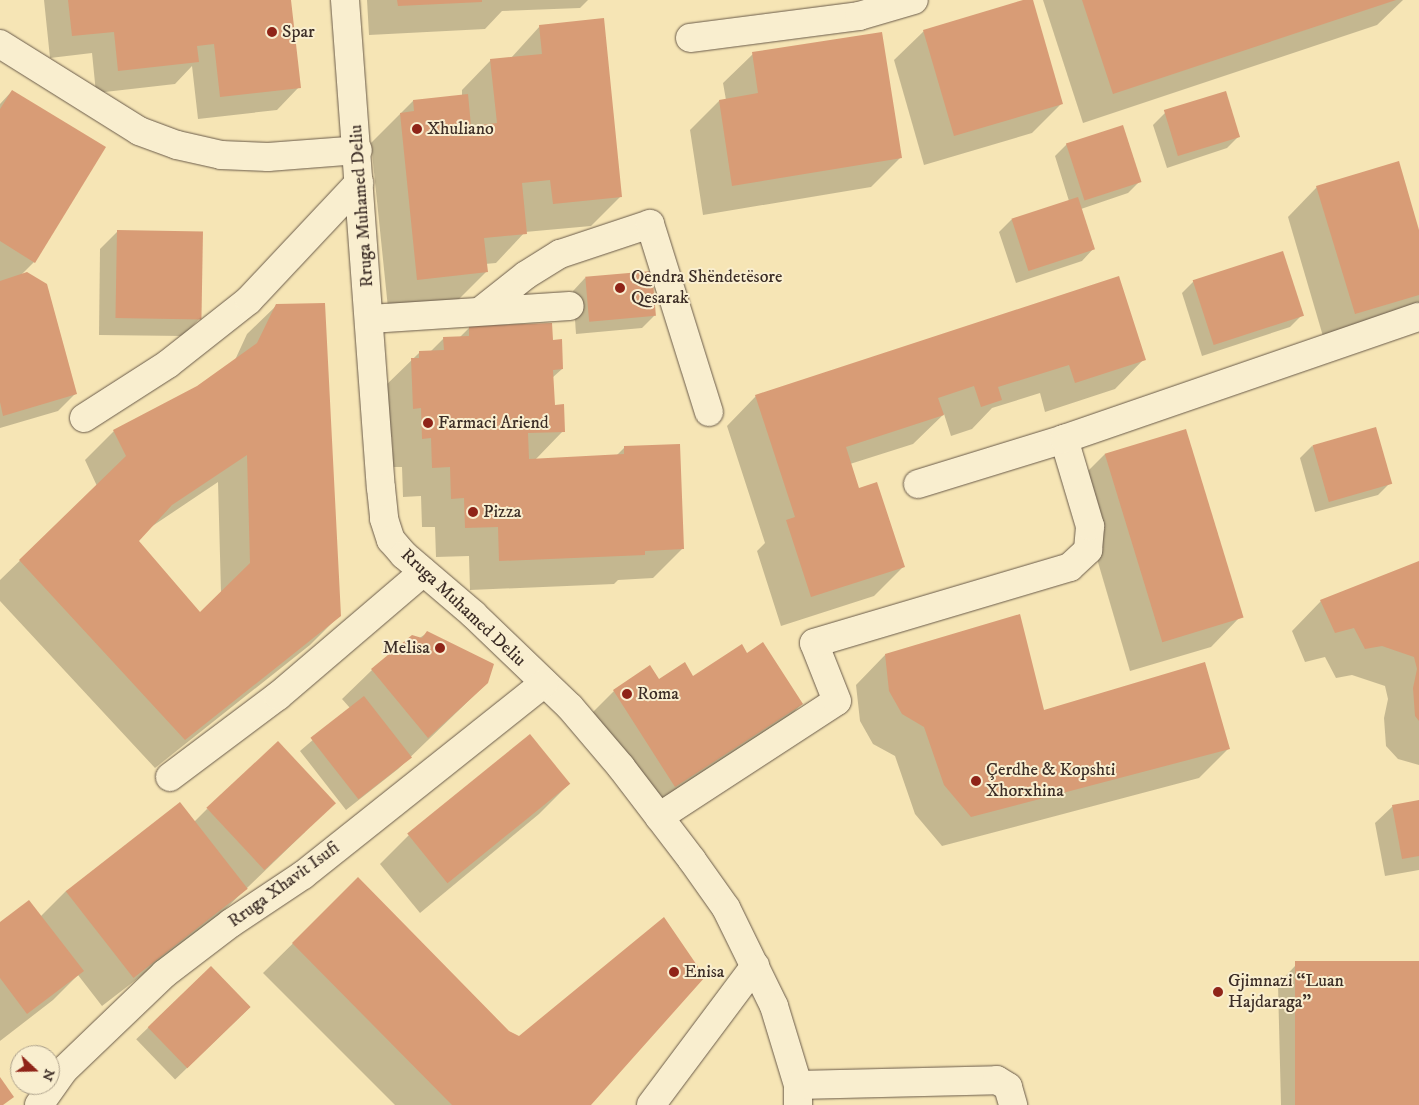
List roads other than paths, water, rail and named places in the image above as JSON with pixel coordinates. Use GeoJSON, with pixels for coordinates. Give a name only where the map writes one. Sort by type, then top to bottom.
{"type":"FeatureCollection","features":[{"type":"Feature","properties":{"kind":"street","name":"Rruga Muhamed Deliu"},"geometry":{"type":"LineString","coordinates":[[345,0],[358,150],[384,519],[391,540],[544,683],[587,726],[660,816],[726,908],[755,966],[774,1006],[798,1095]]}},
{"type":"Feature","properties":{"kind":"street"},"geometry":{"type":"LineString","coordinates":[[690,38],[858,16],[914,0]]}},
{"type":"Feature","properties":{"kind":"street"},"geometry":{"type":"LineString","coordinates":[[0,44],[139,131],[177,145],[221,155],[268,157],[358,150]]}},
{"type":"Feature","properties":{"kind":"street"},"geometry":{"type":"LineString","coordinates":[[84,418],[168,364],[249,300],[359,183]]}},
{"type":"Feature","properties":{"kind":"street"},"geometry":{"type":"LineString","coordinates":[[482,310],[526,274],[560,254],[650,224],[709,412]]}},
{"type":"Feature","properties":{"kind":"street"},"geometry":{"type":"LineString","coordinates":[[370,319],[482,310],[570,306]]}},
{"type":"Feature","properties":{"kind":"street"},"geometry":{"type":"LineString","coordinates":[[918,484],[1064,439],[1419,317]]}},
{"type":"Feature","properties":{"kind":"street"},"geometry":{"type":"LineString","coordinates":[[660,816],[837,701],[814,643],[1070,566],[1088,550],[1090,526],[1064,439]]}},
{"type":"Feature","properties":{"kind":"street"},"geometry":{"type":"LineString","coordinates":[[170,777],[278,696],[424,572]]}},
{"type":"Feature","properties":{"kind":"street","name":"Rruga Xhavit Isufi"},"geometry":{"type":"LineString","coordinates":[[39,1105],[64,1070],[164,974],[231,923],[303,875],[544,683]]}},
{"type":"Feature","properties":{"kind":"street"},"geometry":{"type":"LineString","coordinates":[[651,1105],[755,966]]}},
{"type":"Feature","properties":{"kind":"street"},"geometry":{"type":"LineString","coordinates":[[798,1095],[997,1080],[1008,1087],[1013,1105]]}},
{"type":"Feature","properties":{"kind":"place","name":"Spar"},"geometry":{"type":"Point","coordinates":[272,32]}},
{"type":"Feature","properties":{"kind":"place","name":"Xhuliano"},"geometry":{"type":"Point","coordinates":[417,129]}},
{"type":"Feature","properties":{"kind":"place","name":"Qendra Shëndetësore Qesarak"},"geometry":{"type":"Point","coordinates":[620,288]}},
{"type":"Feature","properties":{"kind":"place","name":"Farmaci Ariend"},"geometry":{"type":"Point","coordinates":[428,423]}},
{"type":"Feature","properties":{"kind":"place","name":"Pizza"},"geometry":{"type":"Point","coordinates":[473,512]}},
{"type":"Feature","properties":{"kind":"place","name":"Melisa"},"geometry":{"type":"Point","coordinates":[440,648]}},
{"type":"Feature","properties":{"kind":"place","name":"Roma"},"geometry":{"type":"Point","coordinates":[627,694]}},
{"type":"Feature","properties":{"kind":"place","name":"Çerdhe & Kopshti Xhorxhina"},"geometry":{"type":"Point","coordinates":[976,781]}},
{"type":"Feature","properties":{"kind":"place","name":"Enisa"},"geometry":{"type":"Point","coordinates":[674,972]}},
{"type":"Feature","properties":{"kind":"place","name":"Gjimnazi “Luan Hajdaraga”"},"geometry":{"type":"Point","coordinates":[1218,992]}}]}
